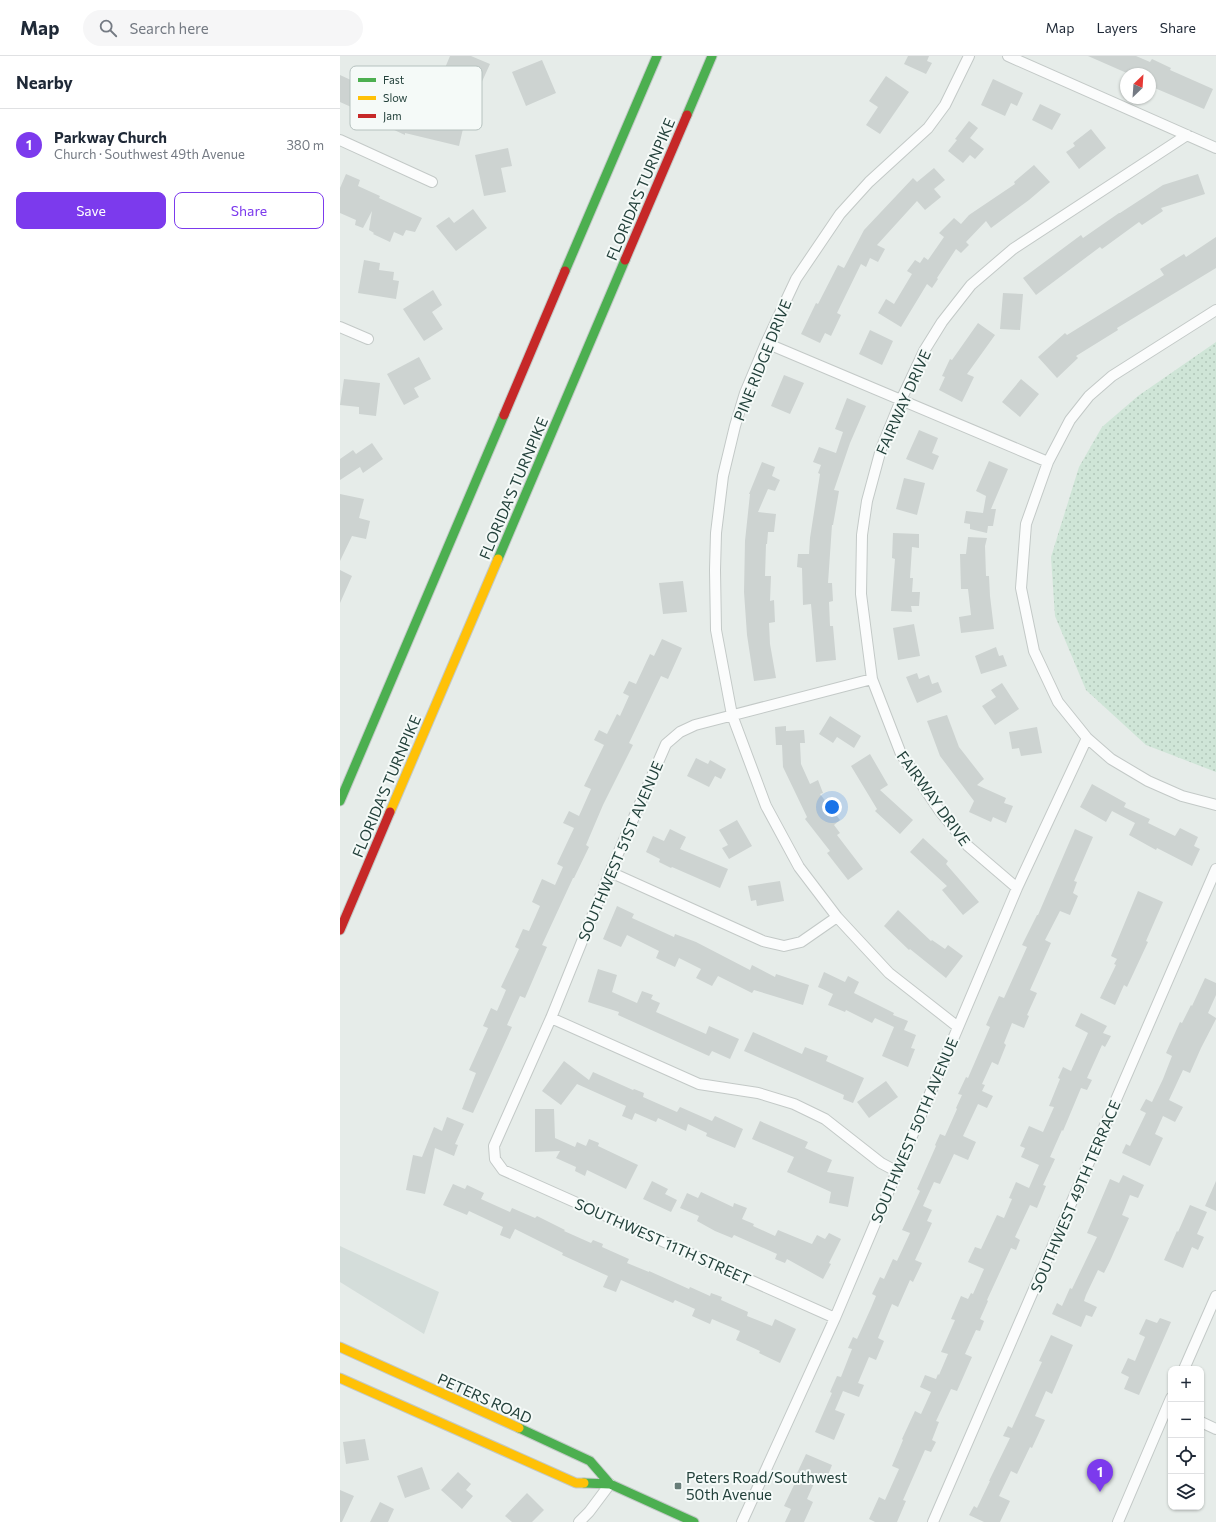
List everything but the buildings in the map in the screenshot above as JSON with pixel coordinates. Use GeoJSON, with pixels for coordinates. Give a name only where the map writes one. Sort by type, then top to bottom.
{"type":"FeatureCollection","features":[{"type":"Feature","properties":{"kind":"main road"},"geometry":{"type":"LineString","coordinates":[[340,801],[657,56]]}},
{"type":"Feature","properties":{"kind":"main road","name":"FLORIDA'S TURNPIKE"},"geometry":{"type":"LineString","coordinates":[[340,930],[712,56]]}},
{"type":"Feature","properties":{"kind":"main road","name":"PETERS ROAD"},"geometry":{"type":"LineString","coordinates":[[340,1347],[590,1461],[610,1484]]}},
{"type":"Feature","properties":{"kind":"main road","name":"PETERS ROAD"},"geometry":{"type":"LineString","coordinates":[[340,1378],[576,1483],[610,1484],[694,1522]]}},
{"type":"Feature","properties":{"kind":"street","name":"PINE RIDGE DRIVE"},"geometry":{"type":"LineString","coordinates":[[958,1027],[889,973],[837,917],[798,867],[766,806],[732,715],[716,630],[714,570],[716,532],[723,476],[734,426],[745,393],[766,343],[796,279],[840,214],[869,182],[928,128],[945,105],[969,56]]}},
{"type":"Feature","properties":{"kind":"street"},"geometry":{"type":"LineString","coordinates":[[1008,56],[1216,148]]}},
{"type":"Feature","properties":{"kind":"street","name":"FAIRWAY DRIVE"},"geometry":{"type":"LineString","coordinates":[[1017,888],[968,846],[939,810],[901,754],[872,679],[861,594],[862,535],[867,501],[881,449],[901,400],[924,351],[942,322],[971,285],[1013,249],[1186,135]]}},
{"type":"Feature","properties":{"kind":"street"},"geometry":{"type":"LineString","coordinates":[[340,140],[432,182]]}},
{"type":"Feature","properties":{"kind":"street"},"geometry":{"type":"LineString","coordinates":[[1216,310],[1112,376],[1089,396],[1070,420],[1048,462],[1026,524],[1021,588],[1034,651],[1058,702],[1087,738],[1111,759],[1148,781],[1182,796],[1216,805]]}},
{"type":"Feature","properties":{"kind":"street"},"geometry":{"type":"LineString","coordinates":[[340,327],[368,339]]}},
{"type":"Feature","properties":{"kind":"street"},"geometry":{"type":"LineString","coordinates":[[766,343],[1048,462]]}},
{"type":"Feature","properties":{"kind":"street","name":"SOUTHWEST 51ST AVENUE"},"geometry":{"type":"LineString","coordinates":[[495,1159],[494,1146],[551,1018],[610,872],[666,744],[680,732],[695,725],[872,679]]}},
{"type":"Feature","properties":{"kind":"street","name":"SOUTHWEST 50TH AVENUE"},"geometry":{"type":"LineString","coordinates":[[742,1522],[835,1318],[1017,888],[1087,738]]}},
{"type":"Feature","properties":{"kind":"street","name":"SOUTHWEST 49TH TERRACE"},"geometry":{"type":"LineString","coordinates":[[933,1522],[1216,869]]}},
{"type":"Feature","properties":{"kind":"street"},"geometry":{"type":"LineString","coordinates":[[610,872],[763,941],[784,946],[801,942],[837,917]]}},
{"type":"Feature","properties":{"kind":"street"},"geometry":{"type":"LineString","coordinates":[[551,1018],[699,1084],[758,1093],[794,1104],[825,1119],[881,1163],[896,1171]]}},
{"type":"Feature","properties":{"kind":"street","name":"SOUTHWEST 11TH STREET"},"geometry":{"type":"LineString","coordinates":[[495,1159],[502,1170],[835,1318]]}},
{"type":"Feature","properties":{"kind":"street"},"geometry":{"type":"LineString","coordinates":[[1185,1366],[1216,1296]]}},
{"type":"Feature","properties":{"kind":"street"},"geometry":{"type":"LineString","coordinates":[[1118,1522],[1168,1409]]}},
{"type":"Feature","properties":{"kind":"street"},"geometry":{"type":"LineString","coordinates":[[1204,1423],[1216,1428]]}},
{"type":"Feature","properties":{"kind":"street"},"geometry":{"type":"LineString","coordinates":[[578,1522],[589,1512],[610,1484]]}},
{"type":"Feature","properties":{"kind":"shaded area"},"geometry":{"type":"Polygon","coordinates":[[[340,1246],[439,1292],[424,1334],[340,1282],[340,1246]]]}},
{"type":"Feature","properties":{"kind":"green space"},"geometry":{"type":"Polygon","coordinates":[[[1216,342],[1216,772],[1146,745],[1086,690],[1055,616],[1051,557],[1079,467],[1102,427],[1138,396],[1216,342]]]}},
{"type":"Feature","properties":{"kind":"traffic: fast"},"geometry":{"type":"LineString","coordinates":[[565,271],[657,56]]}},
{"type":"Feature","properties":{"kind":"traffic: fast"},"geometry":{"type":"LineString","coordinates":[[687,115],[712,56]]}},
{"type":"Feature","properties":{"kind":"traffic: fast"},"geometry":{"type":"LineString","coordinates":[[498,559],[625,260]]}},
{"type":"Feature","properties":{"kind":"traffic: fast"},"geometry":{"type":"LineString","coordinates":[[340,801],[504,415]]}},
{"type":"Feature","properties":{"kind":"traffic: fast"},"geometry":{"type":"LineString","coordinates":[[519,1428],[590,1461],[610,1484]]}},
{"type":"Feature","properties":{"kind":"traffic: fast"},"geometry":{"type":"LineString","coordinates":[[584,1483],[610,1484],[694,1522]]}},
{"type":"Feature","properties":{"kind":"traffic: slow"},"geometry":{"type":"LineString","coordinates":[[390,812],[498,559]]}},
{"type":"Feature","properties":{"kind":"traffic: slow"},"geometry":{"type":"LineString","coordinates":[[340,1347],[519,1428]]}},
{"type":"Feature","properties":{"kind":"traffic: slow"},"geometry":{"type":"LineString","coordinates":[[340,1378],[576,1483],[584,1483]]}},
{"type":"Feature","properties":{"kind":"traffic: jam"},"geometry":{"type":"LineString","coordinates":[[625,260],[687,115]]}},
{"type":"Feature","properties":{"kind":"traffic: jam"},"geometry":{"type":"LineString","coordinates":[[504,415],[565,271]]}},
{"type":"Feature","properties":{"kind":"traffic: jam"},"geometry":{"type":"LineString","coordinates":[[340,930],[390,812]]}},
{"type":"Feature","properties":{"kind":"place","name":"Peters Road/Southwest 50th Avenue"},"geometry":{"type":"Point","coordinates":[678,1486]}},
{"type":"Feature","properties":{"kind":"place","name":"Parkway Church"},"geometry":{"type":"Point","coordinates":[1100,1492]}}]}
